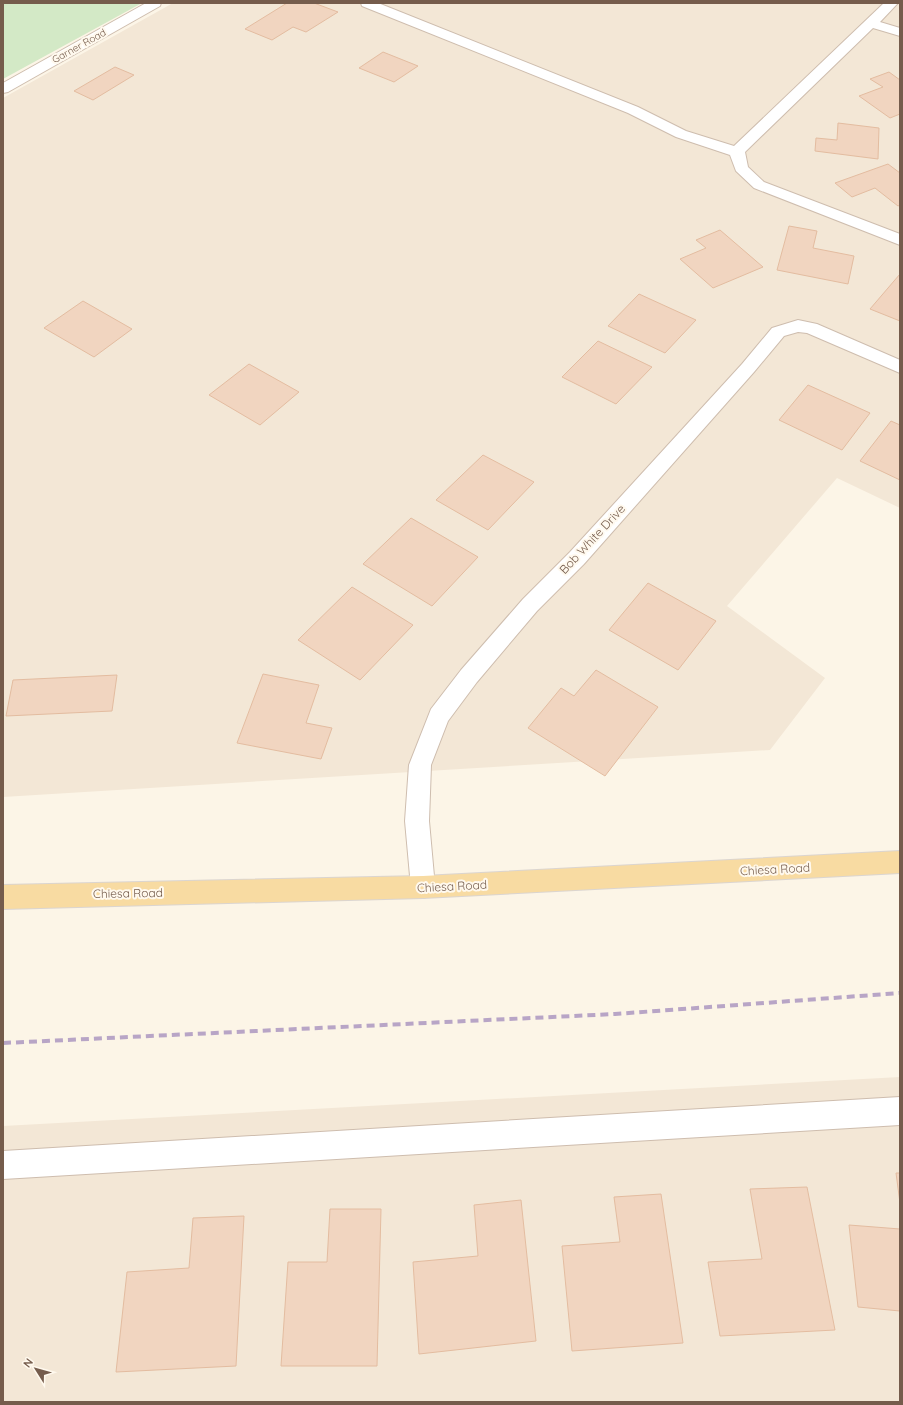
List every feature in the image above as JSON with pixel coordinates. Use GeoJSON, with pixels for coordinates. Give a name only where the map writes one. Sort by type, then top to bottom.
{"type":"FeatureCollection","features":[{"type":"Feature","properties":{"kind":"main road","name":"Chiesa Road"},"geometry":{"type":"LineString","coordinates":[[3,897],[423,887],[900,862]]}},
{"type":"Feature","properties":{"kind":"street","name":"Garner Road"},"geometry":{"type":"LineString","coordinates":[[3,88],[155,3]]}},
{"type":"Feature","properties":{"kind":"street"},"geometry":{"type":"LineString","coordinates":[[366,3],[633,110],[681,134],[737,152]]}},
{"type":"Feature","properties":{"kind":"street"},"geometry":{"type":"LineString","coordinates":[[737,152],[744,143],[892,3]]}},
{"type":"Feature","properties":{"kind":"street"},"geometry":{"type":"LineString","coordinates":[[871,23],[900,32]]}},
{"type":"Feature","properties":{"kind":"street"},"geometry":{"type":"LineString","coordinates":[[737,152],[741,168],[759,185],[900,240]]}},
{"type":"Feature","properties":{"kind":"street","name":"Bob White Drive"},"geometry":{"type":"LineString","coordinates":[[423,887],[417,821],[420,765],[438,716],[469,676],[530,605],[582,552],[748,368],[778,332],[798,326],[811,328],[900,367]]}},
{"type":"Feature","properties":{"kind":"street"},"geometry":{"type":"LineString","coordinates":[[3,1165],[900,1111]]}},
{"type":"Feature","properties":{"kind":"shaded area"},"geometry":{"type":"Polygon","coordinates":[[[173,3],[900,3],[900,508],[837,478],[727,606],[825,678],[770,750],[3,797],[3,98],[173,3]]]}},
{"type":"Feature","properties":{"kind":"shaded area"},"geometry":{"type":"Polygon","coordinates":[[[900,1077],[900,1402],[3,1402],[3,1126],[900,1077]]]}},
{"type":"Feature","properties":{"kind":"green space"},"geometry":{"type":"Polygon","coordinates":[[[3,3],[142,3],[3,79],[3,3]]]}},
{"type":"Feature","properties":{"kind":"building"},"geometry":{"type":"Polygon","coordinates":[[[287,3],[314,3],[338,12],[306,32],[293,27],[272,40],[245,29],[287,3]]]}},
{"type":"Feature","properties":{"kind":"building"},"geometry":{"type":"Polygon","coordinates":[[[383,52],[418,66],[394,82],[359,68],[383,52]]]}},
{"type":"Feature","properties":{"kind":"building"},"geometry":{"type":"Polygon","coordinates":[[[115,67],[134,75],[93,100],[74,91],[115,67]]]}},
{"type":"Feature","properties":{"kind":"building"},"geometry":{"type":"Polygon","coordinates":[[[889,72],[900,80],[900,114],[890,118],[859,96],[883,87],[870,79],[889,72]]]}},
{"type":"Feature","properties":{"kind":"building"},"geometry":{"type":"Polygon","coordinates":[[[838,123],[879,128],[878,159],[815,151],[816,138],[837,140],[838,123]]]}},
{"type":"Feature","properties":{"kind":"building"},"geometry":{"type":"Polygon","coordinates":[[[888,164],[900,173],[900,205],[898,206],[875,188],[852,197],[835,183],[888,164]]]}},
{"type":"Feature","properties":{"kind":"building"},"geometry":{"type":"Polygon","coordinates":[[[789,226],[817,231],[813,248],[854,256],[848,284],[777,270],[789,226]]]}},
{"type":"Feature","properties":{"kind":"building"},"geometry":{"type":"Polygon","coordinates":[[[720,230],[763,267],[713,288],[680,259],[706,248],[696,240],[720,230]]]}},
{"type":"Feature","properties":{"kind":"building"},"geometry":{"type":"Polygon","coordinates":[[[900,274],[900,321],[870,309],[900,274]]]}},
{"type":"Feature","properties":{"kind":"building"},"geometry":{"type":"Polygon","coordinates":[[[639,294],[696,320],[665,353],[608,326],[639,294]]]}},
{"type":"Feature","properties":{"kind":"building"},"geometry":{"type":"Polygon","coordinates":[[[83,301],[132,329],[94,357],[44,328],[83,301]]]}},
{"type":"Feature","properties":{"kind":"building"},"geometry":{"type":"Polygon","coordinates":[[[598,341],[652,367],[616,404],[562,377],[598,341]]]}},
{"type":"Feature","properties":{"kind":"building"},"geometry":{"type":"Polygon","coordinates":[[[249,364],[299,392],[260,425],[209,395],[249,364]]]}},
{"type":"Feature","properties":{"kind":"building"},"geometry":{"type":"Polygon","coordinates":[[[808,385],[870,413],[842,450],[779,420],[808,385]]]}},
{"type":"Feature","properties":{"kind":"building"},"geometry":{"type":"Polygon","coordinates":[[[891,421],[900,425],[900,480],[860,461],[891,421]]]}},
{"type":"Feature","properties":{"kind":"building"},"geometry":{"type":"Polygon","coordinates":[[[483,455],[534,482],[488,530],[436,500],[483,455]]]}},
{"type":"Feature","properties":{"kind":"building"},"geometry":{"type":"Polygon","coordinates":[[[411,518],[478,557],[432,606],[363,564],[411,518]]]}},
{"type":"Feature","properties":{"kind":"building"},"geometry":{"type":"Polygon","coordinates":[[[648,583],[716,621],[678,670],[609,630],[648,583]]]}},
{"type":"Feature","properties":{"kind":"building"},"geometry":{"type":"Polygon","coordinates":[[[352,587],[413,625],[360,680],[298,640],[352,587]]]}},
{"type":"Feature","properties":{"kind":"building"},"geometry":{"type":"Polygon","coordinates":[[[596,670],[658,707],[605,776],[528,728],[561,688],[574,696],[596,670]]]}},
{"type":"Feature","properties":{"kind":"building"},"geometry":{"type":"Polygon","coordinates":[[[263,674],[319,685],[306,723],[332,728],[321,759],[237,743],[263,674]]]}},
{"type":"Feature","properties":{"kind":"building"},"geometry":{"type":"Polygon","coordinates":[[[117,675],[112,711],[6,716],[13,680],[117,675]]]}},
{"type":"Feature","properties":{"kind":"building"},"geometry":{"type":"Polygon","coordinates":[[[896,1173],[900,1173],[900,1203],[896,1173]]]}},
{"type":"Feature","properties":{"kind":"building"},"geometry":{"type":"Polygon","coordinates":[[[807,1187],[835,1330],[720,1336],[708,1262],[762,1259],[750,1189],[807,1187]]]}},
{"type":"Feature","properties":{"kind":"building"},"geometry":{"type":"Polygon","coordinates":[[[661,1194],[683,1343],[572,1351],[562,1246],[620,1242],[614,1197],[661,1194]]]}},
{"type":"Feature","properties":{"kind":"building"},"geometry":{"type":"Polygon","coordinates":[[[521,1200],[536,1341],[419,1354],[413,1262],[478,1256],[474,1205],[521,1200]]]}},
{"type":"Feature","properties":{"kind":"building"},"geometry":{"type":"Polygon","coordinates":[[[330,1209],[381,1209],[377,1366],[281,1366],[288,1262],[327,1262],[330,1209]]]}},
{"type":"Feature","properties":{"kind":"building"},"geometry":{"type":"Polygon","coordinates":[[[244,1216],[236,1366],[116,1372],[127,1272],[189,1268],[193,1218],[244,1216]]]}},
{"type":"Feature","properties":{"kind":"building"},"geometry":{"type":"Polygon","coordinates":[[[849,1225],[900,1229],[900,1311],[858,1307],[849,1225]]]}},
{"type":"Feature","properties":{"kind":"railway"},"geometry":{"type":"LineString","coordinates":[[3,1043],[615,1014],[900,993]]}}]}
